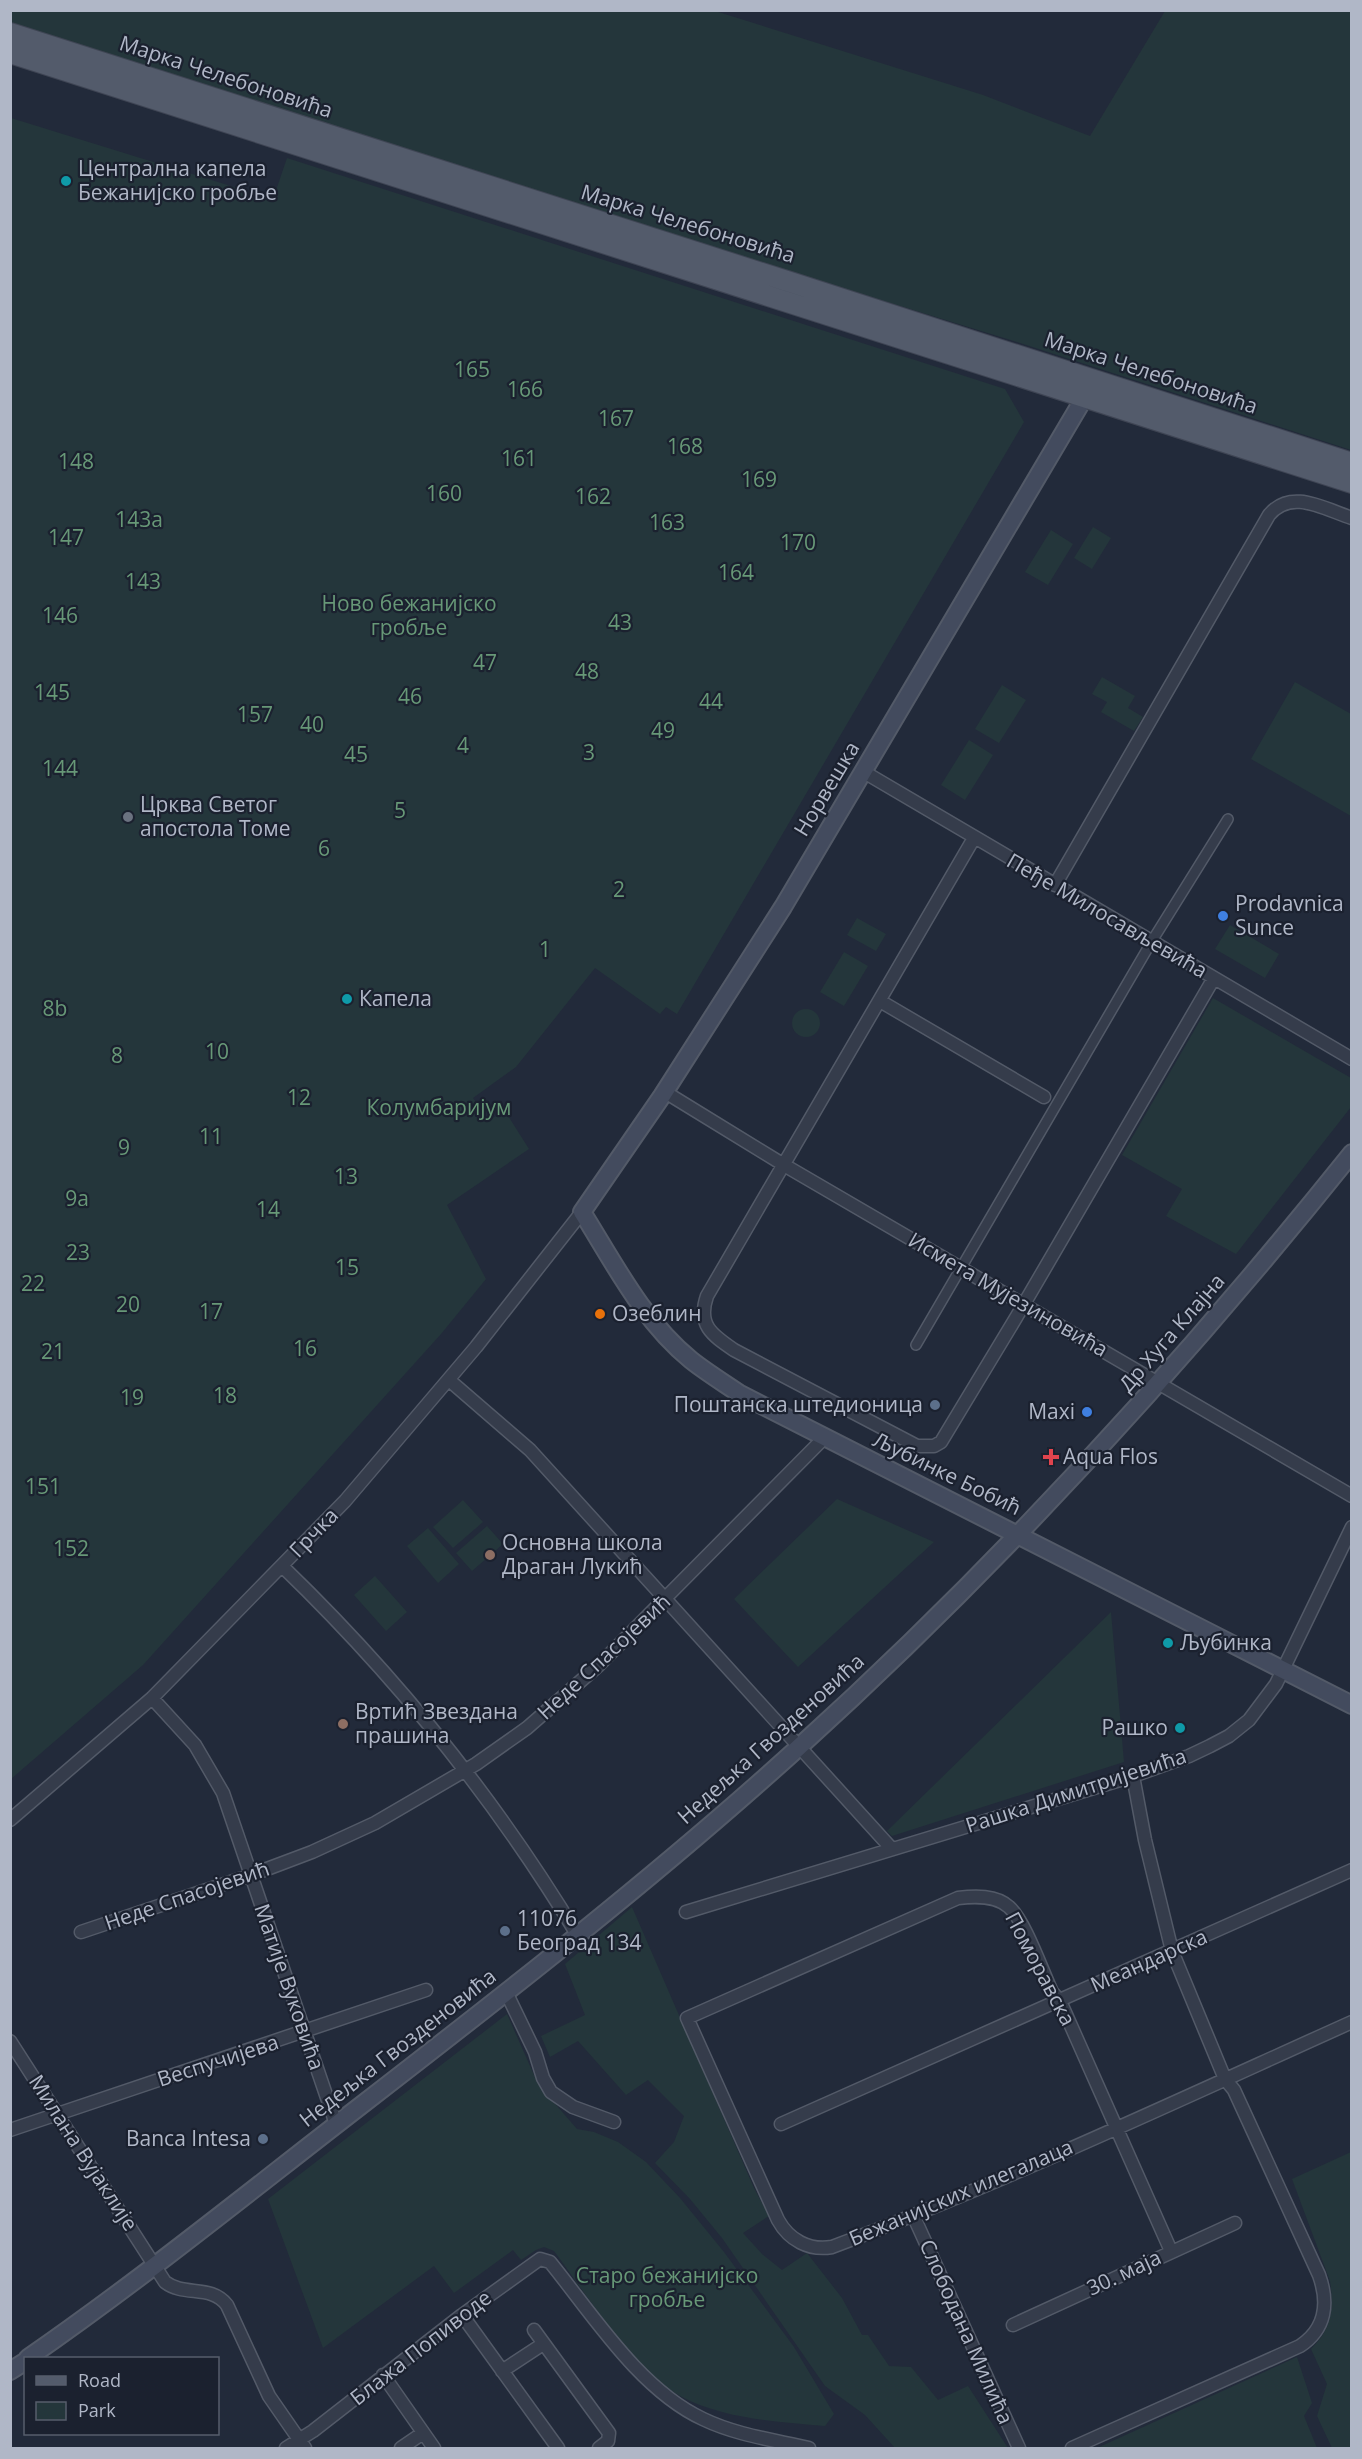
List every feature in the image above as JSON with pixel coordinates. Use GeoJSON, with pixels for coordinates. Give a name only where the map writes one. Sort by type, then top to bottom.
{"type":"FeatureCollection","features":[{"type":"Feature","properties":{"kind":"main road","name":"Марка Челебоновића"},"geometry":{"type":"LineString","coordinates":[[10,33],[626,240]]}},
{"type":"Feature","properties":{"kind":"main road","name":"Марка Челебоновића"},"geometry":{"type":"LineString","coordinates":[[10,53],[626,240],[1090,388],[1352,463]]}},
{"type":"Feature","properties":{"kind":"main road","name":"Марка Челебоновића"},"geometry":{"type":"LineString","coordinates":[[1090,388],[1352,483]]}},
{"type":"Feature","properties":{"kind":"main road","name":"Норвешка"},"geometry":{"type":"LineString","coordinates":[[582,1212],[665,1092],[783,907],[1090,388]]}},
{"type":"Feature","properties":{"kind":"main road","name":"Др Хуга Клајна"},"geometry":{"type":"LineString","coordinates":[[1019,1535],[1159,1383],[1255,1272],[1352,1153]]}},
{"type":"Feature","properties":{"kind":"main road","name":"Љубинке Бобић"},"geometry":{"type":"LineString","coordinates":[[582,1212],[643,1308],[691,1360],[740,1394],[1352,1705]]}},
{"type":"Feature","properties":{"kind":"main road","name":"Недељка Гвозденовића"},"geometry":{"type":"LineString","coordinates":[[31,2357],[155,2266],[578,1936],[799,1747],[938,1616],[1019,1535]]}},
{"type":"Feature","properties":{"kind":"main road","name":"Недељка Гвозденовића"},"geometry":{"type":"LineString","coordinates":[[10,2371],[24,2362]]}},
{"type":"Feature","properties":{"kind":"street"},"geometry":{"type":"LineString","coordinates":[[1055,885],[1274,508],[1288,501],[1294,501],[1352,518]]}},
{"type":"Feature","properties":{"kind":"street","name":"Пеђе Милосављевића"},"geometry":{"type":"LineString","coordinates":[[864,772],[1352,1059]]}},
{"type":"Feature","properties":{"kind":"street"},"geometry":{"type":"LineString","coordinates":[[916,1345],[1152,942],[1228,819]]}},
{"type":"Feature","properties":{"kind":"street"},"geometry":{"type":"LineString","coordinates":[[974,838],[704,1304],[704,1317],[710,1331],[734,1350],[917,1446],[934,1446],[941,1442],[1214,978]]}},
{"type":"Feature","properties":{"kind":"street"},"geometry":{"type":"LineString","coordinates":[[880,1001],[1044,1097]]}},
{"type":"Feature","properties":{"kind":"street","name":"Исмета Мујезиновића"},"geometry":{"type":"LineString","coordinates":[[665,1092],[784,1165],[1352,1496]]}},
{"type":"Feature","properties":{"kind":"street","name":"Грчка"},"geometry":{"type":"LineString","coordinates":[[10,1820],[152,1698],[345,1500],[449,1380],[582,1212]]}},
{"type":"Feature","properties":{"kind":"street"},"geometry":{"type":"LineString","coordinates":[[449,1380],[530,1450],[892,1849]]}},
{"type":"Feature","properties":{"kind":"street","name":"Неде Спасојевић"},"geometry":{"type":"LineString","coordinates":[[81,1932],[312,1852],[375,1823],[466,1770],[544,1714],[599,1665],[666,1600],[824,1438]]}},
{"type":"Feature","properties":{"kind":"street","name":"Рашка Димитријевића"},"geometry":{"type":"LineString","coordinates":[[686,1912],[1133,1776],[1189,1756],[1229,1736],[1249,1720],[1284,1670],[1352,1527]]}},
{"type":"Feature","properties":{"kind":"street"},"geometry":{"type":"LineString","coordinates":[[282,1566],[383,1671],[466,1770],[546,1884],[578,1936]]}},
{"type":"Feature","properties":{"kind":"street","name":"Матије Вуковића"},"geometry":{"type":"LineString","coordinates":[[152,1698],[195,1745],[227,1802],[336,2124]]}},
{"type":"Feature","properties":{"kind":"street"},"geometry":{"type":"LineString","coordinates":[[1072,2448],[1300,2346],[1313,2335],[1323,2320],[1324,2298],[1319,2275],[1234,2090],[1225,2079],[1172,1951],[1145,1840],[1133,1776]]}},
{"type":"Feature","properties":{"kind":"street","name":"Меандарска"},"geometry":{"type":"LineString","coordinates":[[781,2124],[1352,1870]]}},
{"type":"Feature","properties":{"kind":"street","name":"Поморавска"},"geometry":{"type":"LineString","coordinates":[[687,2018],[958,1898],[995,1900],[1009,1906],[1022,1926],[1052,1992],[1060,2001],[1171,2251]]}},
{"type":"Feature","properties":{"kind":"street","name":"Веспучијева"},"geometry":{"type":"LineString","coordinates":[[10,2130],[304,2033],[426,1990]]}},
{"type":"Feature","properties":{"kind":"street"},"geometry":{"type":"LineString","coordinates":[[506,1992],[532,2045],[551,2092],[571,2106],[614,2122]]}},
{"type":"Feature","properties":{"kind":"street","name":"Бежанијских илегалаца"},"geometry":{"type":"LineString","coordinates":[[687,2018],[778,2220],[789,2234],[809,2247],[832,2247],[913,2215],[1351,2024]]}},
{"type":"Feature","properties":{"kind":"street","name":"Милана Вујаклије"},"geometry":{"type":"LineString","coordinates":[[10,2041],[165,2282],[170,2286],[211,2293],[224,2301],[269,2396],[302,2444]]}},
{"type":"Feature","properties":{"kind":"street","name":"Слободана Милића"},"geometry":{"type":"LineString","coordinates":[[913,2215],[1019,2448]]}},
{"type":"Feature","properties":{"kind":"street","name":"30. маја"},"geometry":{"type":"LineString","coordinates":[[1013,2325],[1235,2223]]}},
{"type":"Feature","properties":{"kind":"street","name":"Блажа Попиводе"},"geometry":{"type":"LineString","coordinates":[[286,2448],[302,2444],[383,2375],[536,2260],[544,2259],[550,2262],[639,2373],[674,2404],[719,2426],[809,2448]]}},
{"type":"Feature","properties":{"kind":"street"},"geometry":{"type":"LineString","coordinates":[[462,2315],[558,2448]]}},
{"type":"Feature","properties":{"kind":"street"},"geometry":{"type":"LineString","coordinates":[[534,2330],[609,2433],[608,2441],[599,2448]]}},
{"type":"Feature","properties":{"kind":"street"},"geometry":{"type":"LineString","coordinates":[[502,2371],[543,2344]]}},
{"type":"Feature","properties":{"kind":"street"},"geometry":{"type":"LineString","coordinates":[[383,2375],[434,2448]]}},
{"type":"Feature","properties":{"kind":"street"},"geometry":{"type":"LineString","coordinates":[[401,2448],[423,2433]]}},
{"type":"Feature","properties":{"kind":"green space"},"geometry":{"type":"Polygon","coordinates":[[[10,11],[715,11],[983,95],[1090,136],[1165,11],[1351,11],[1351,450],[1017,342],[11,32],[10,11]]]}},
{"type":"Feature","properties":{"kind":"green space","name":"Ново бежанијско гробље"},"geometry":{"type":"Polygon","coordinates":[[[11,118],[273,199],[287,158],[1005,389],[1024,422],[677,1014],[666,1007],[660,1014],[595,968],[516,1067],[473,1098],[489,1120],[505,1111],[529,1149],[447,1205],[486,1279],[441,1334],[143,1665],[11,1779],[11,118]]]}},
{"type":"Feature","properties":{"kind":"green space"},"geometry":{"type":"Polygon","coordinates":[[[1093,527],[1111,538],[1092,569],[1074,558],[1093,527]]]}},
{"type":"Feature","properties":{"kind":"green space"},"geometry":{"type":"Polygon","coordinates":[[[1051,530],[1073,544],[1048,585],[1025,572],[1051,530]]]}},
{"type":"Feature","properties":{"kind":"green space"},"geometry":{"type":"Polygon","coordinates":[[[1102,677],[1135,696],[1128,708],[1143,717],[1134,731],[1101,712],[1107,702],[1092,694],[1102,677]]]}},
{"type":"Feature","properties":{"kind":"green space"},"geometry":{"type":"Polygon","coordinates":[[[1295,682],[1351,714],[1351,816],[1251,759],[1295,682]]]}},
{"type":"Feature","properties":{"kind":"green space"},"geometry":{"type":"Polygon","coordinates":[[[1002,685],[1026,700],[999,743],[975,729],[1002,685]]]}},
{"type":"Feature","properties":{"kind":"green space"},"geometry":{"type":"Polygon","coordinates":[[[969,740],[993,755],[965,800],[941,785],[969,740]]]}},
{"type":"Feature","properties":{"kind":"green space"},"geometry":{"type":"Polygon","coordinates":[[[857,918],[886,934],[876,951],[847,935],[857,918]]]}},
{"type":"Feature","properties":{"kind":"green space"},"geometry":{"type":"Polygon","coordinates":[[[1230,925],[1279,954],[1265,978],[1215,949],[1230,925]]]}},
{"type":"Feature","properties":{"kind":"green space"},"geometry":{"type":"Polygon","coordinates":[[[844,952],[868,966],[844,1006],[820,992],[844,952]]]}},
{"type":"Feature","properties":{"kind":"green space"},"geometry":{"type":"Polygon","coordinates":[[[1213,998],[1351,1078],[1351,1107],[1236,1254],[1166,1216],[1182,1189],[1122,1155],[1213,998]]]}},
{"type":"Feature","properties":{"kind":"green space"},"geometry":{"type":"Polygon","coordinates":[[[806,1009],[816,1013],[820,1023],[816,1033],[806,1037],[796,1033],[792,1023],[796,1013],[806,1009]]]}},
{"type":"Feature","properties":{"kind":"green space"},"geometry":{"type":"Polygon","coordinates":[[[837,1499],[934,1542],[798,1667],[734,1599],[837,1499]]]}},
{"type":"Feature","properties":{"kind":"green space"},"geometry":{"type":"Polygon","coordinates":[[[463,1500],[483,1522],[453,1548],[433,1527],[463,1500]]]}},
{"type":"Feature","properties":{"kind":"green space"},"geometry":{"type":"Polygon","coordinates":[[[487,1526],[503,1544],[472,1571],[456,1553],[487,1526]]]}},
{"type":"Feature","properties":{"kind":"green space"},"geometry":{"type":"Polygon","coordinates":[[[428,1528],[459,1564],[438,1583],[407,1546],[428,1528]]]}},
{"type":"Feature","properties":{"kind":"green space"},"geometry":{"type":"Polygon","coordinates":[[[375,1576],[407,1612],[386,1631],[354,1595],[375,1576]]]}},
{"type":"Feature","properties":{"kind":"green space"},"geometry":{"type":"Polygon","coordinates":[[[1111,1612],[1124,1762],[892,1836],[887,1831],[1111,1612]]]}},
{"type":"Feature","properties":{"kind":"green space"},"geometry":{"type":"Polygon","coordinates":[[[632,1907],[754,2188],[769,2216],[743,2233],[762,2254],[782,2270],[807,2253],[842,2298],[862,2335],[868,2335],[889,2366],[911,2367],[938,2400],[968,2386],[1008,2448],[895,2448],[865,2415],[825,2386],[722,2238],[690,2199],[655,2163],[674,2142],[684,2116],[648,2080],[626,2095],[578,2041],[550,2057],[541,2036],[585,2015],[565,1964],[632,1907]]]}},
{"type":"Feature","properties":{"kind":"green space","name":"Старо бежанијско гробље"},"geometry":{"type":"Polygon","coordinates":[[[507,2014],[538,2084],[577,2129],[594,2132],[618,2142],[646,2162],[680,2198],[724,2252],[794,2347],[834,2414],[825,2426],[734,2415],[682,2397],[665,2386],[630,2352],[596,2310],[554,2251],[544,2247],[521,2260],[513,2250],[454,2293],[434,2266],[323,2348],[268,2199],[507,2014]]]}},
{"type":"Feature","properties":{"kind":"green space"},"geometry":{"type":"Polygon","coordinates":[[[1351,2152],[1351,2448],[1332,2448],[1317,2416],[1327,2384],[1311,2349],[1323,2334],[1330,2318],[1332,2301],[1330,2281],[1292,2179],[1351,2152]]]}},
{"type":"Feature","properties":{"kind":"green space"},"geometry":{"type":"Polygon","coordinates":[[[1297,2357],[1312,2403],[1304,2416],[1317,2448],[1097,2448],[1297,2357]]]}},
{"type":"Feature","properties":{"kind":"place","name":"Централна капела Бежанијско гробље"},"geometry":{"type":"Point","coordinates":[66,181]}},
{"type":"Feature","properties":{"kind":"place","name":"Црква Светог апостола Томе"},"geometry":{"type":"Point","coordinates":[128,817]}},
{"type":"Feature","properties":{"kind":"place","name":"Prodavnica Sunce"},"geometry":{"type":"Point","coordinates":[1223,916]}},
{"type":"Feature","properties":{"kind":"place","name":"Капела"},"geometry":{"type":"Point","coordinates":[347,999]}},
{"type":"Feature","properties":{"kind":"place","name":"Озеблин"},"geometry":{"type":"Point","coordinates":[600,1314]}},
{"type":"Feature","properties":{"kind":"place","name":"Поштанска штедионица"},"geometry":{"type":"Point","coordinates":[935,1405]}},
{"type":"Feature","properties":{"kind":"place","name":"Maxi"},"geometry":{"type":"Point","coordinates":[1087,1412]}},
{"type":"Feature","properties":{"kind":"place","name":"Aqua Flos"},"geometry":{"type":"Point","coordinates":[1051,1457]}},
{"type":"Feature","properties":{"kind":"place","name":"Основна школа Драган Лукић"},"geometry":{"type":"Point","coordinates":[490,1555]}},
{"type":"Feature","properties":{"kind":"place","name":"Љубинка"},"geometry":{"type":"Point","coordinates":[1168,1643]}},
{"type":"Feature","properties":{"kind":"place","name":"Вртић Звездана прашина"},"geometry":{"type":"Point","coordinates":[343,1724]}},
{"type":"Feature","properties":{"kind":"place","name":"Рашко"},"geometry":{"type":"Point","coordinates":[1180,1728]}},
{"type":"Feature","properties":{"kind":"place","name":"11076 Београд 134"},"geometry":{"type":"Point","coordinates":[505,1931]}},
{"type":"Feature","properties":{"kind":"place","name":"Banca Intesa"},"geometry":{"type":"Point","coordinates":[263,2139]}},
{"type":"Feature","properties":{"kind":"park label","name":"165"},"geometry":{"type":"Point","coordinates":[472,370]}},
{"type":"Feature","properties":{"kind":"park label","name":"166"},"geometry":{"type":"Point","coordinates":[525,390]}},
{"type":"Feature","properties":{"kind":"park label","name":"167"},"geometry":{"type":"Point","coordinates":[616,419]}},
{"type":"Feature","properties":{"kind":"park label","name":"168"},"geometry":{"type":"Point","coordinates":[685,447]}},
{"type":"Feature","properties":{"kind":"park label","name":"161"},"geometry":{"type":"Point","coordinates":[519,459]}},
{"type":"Feature","properties":{"kind":"park label","name":"148"},"geometry":{"type":"Point","coordinates":[76,462]}},
{"type":"Feature","properties":{"kind":"park label","name":"169"},"geometry":{"type":"Point","coordinates":[759,480]}},
{"type":"Feature","properties":{"kind":"park label","name":"160"},"geometry":{"type":"Point","coordinates":[444,494]}},
{"type":"Feature","properties":{"kind":"park label","name":"162"},"geometry":{"type":"Point","coordinates":[593,497]}},
{"type":"Feature","properties":{"kind":"park label","name":"143a"},"geometry":{"type":"Point","coordinates":[139,520]}},
{"type":"Feature","properties":{"kind":"park label","name":"163"},"geometry":{"type":"Point","coordinates":[667,523]}},
{"type":"Feature","properties":{"kind":"park label","name":"147"},"geometry":{"type":"Point","coordinates":[66,538]}},
{"type":"Feature","properties":{"kind":"park label","name":"170"},"geometry":{"type":"Point","coordinates":[798,543]}},
{"type":"Feature","properties":{"kind":"park label","name":"164"},"geometry":{"type":"Point","coordinates":[736,573]}},
{"type":"Feature","properties":{"kind":"park label","name":"143"},"geometry":{"type":"Point","coordinates":[143,582]}},
{"type":"Feature","properties":{"kind":"park label","name":"146"},"geometry":{"type":"Point","coordinates":[60,616]}},
{"type":"Feature","properties":{"kind":"park label","name":"43"},"geometry":{"type":"Point","coordinates":[620,623]}},
{"type":"Feature","properties":{"kind":"park label","name":"47"},"geometry":{"type":"Point","coordinates":[485,663]}},
{"type":"Feature","properties":{"kind":"park label","name":"48"},"geometry":{"type":"Point","coordinates":[587,672]}},
{"type":"Feature","properties":{"kind":"park label","name":"145"},"geometry":{"type":"Point","coordinates":[52,693]}},
{"type":"Feature","properties":{"kind":"park label","name":"46"},"geometry":{"type":"Point","coordinates":[410,697]}},
{"type":"Feature","properties":{"kind":"park label","name":"44"},"geometry":{"type":"Point","coordinates":[711,702]}},
{"type":"Feature","properties":{"kind":"park label","name":"157"},"geometry":{"type":"Point","coordinates":[255,715]}},
{"type":"Feature","properties":{"kind":"park label","name":"40"},"geometry":{"type":"Point","coordinates":[312,725]}},
{"type":"Feature","properties":{"kind":"park label","name":"49"},"geometry":{"type":"Point","coordinates":[663,731]}},
{"type":"Feature","properties":{"kind":"park label","name":"4"},"geometry":{"type":"Point","coordinates":[463,746]}},
{"type":"Feature","properties":{"kind":"park label","name":"3"},"geometry":{"type":"Point","coordinates":[589,753]}},
{"type":"Feature","properties":{"kind":"park label","name":"45"},"geometry":{"type":"Point","coordinates":[356,755]}},
{"type":"Feature","properties":{"kind":"park label","name":"144"},"geometry":{"type":"Point","coordinates":[60,769]}},
{"type":"Feature","properties":{"kind":"park label","name":"5"},"geometry":{"type":"Point","coordinates":[400,811]}},
{"type":"Feature","properties":{"kind":"park label","name":"6"},"geometry":{"type":"Point","coordinates":[324,849]}},
{"type":"Feature","properties":{"kind":"park label","name":"2"},"geometry":{"type":"Point","coordinates":[619,890]}},
{"type":"Feature","properties":{"kind":"park label","name":"1"},"geometry":{"type":"Point","coordinates":[545,950]}},
{"type":"Feature","properties":{"kind":"park label","name":"8b"},"geometry":{"type":"Point","coordinates":[55,1009]}},
{"type":"Feature","properties":{"kind":"park label","name":"10"},"geometry":{"type":"Point","coordinates":[217,1052]}},
{"type":"Feature","properties":{"kind":"park label","name":"8"},"geometry":{"type":"Point","coordinates":[117,1056]}},
{"type":"Feature","properties":{"kind":"park label","name":"12"},"geometry":{"type":"Point","coordinates":[299,1098]}},
{"type":"Feature","properties":{"kind":"park label","name":"Колумбаријум"},"geometry":{"type":"Point","coordinates":[439,1108]}},
{"type":"Feature","properties":{"kind":"park label","name":"11"},"geometry":{"type":"Point","coordinates":[211,1137]}},
{"type":"Feature","properties":{"kind":"park label","name":"9"},"geometry":{"type":"Point","coordinates":[124,1148]}},
{"type":"Feature","properties":{"kind":"park label","name":"13"},"geometry":{"type":"Point","coordinates":[346,1177]}},
{"type":"Feature","properties":{"kind":"park label","name":"9a"},"geometry":{"type":"Point","coordinates":[77,1199]}},
{"type":"Feature","properties":{"kind":"park label","name":"14"},"geometry":{"type":"Point","coordinates":[268,1210]}},
{"type":"Feature","properties":{"kind":"park label","name":"23"},"geometry":{"type":"Point","coordinates":[78,1253]}},
{"type":"Feature","properties":{"kind":"park label","name":"15"},"geometry":{"type":"Point","coordinates":[347,1268]}},
{"type":"Feature","properties":{"kind":"park label","name":"22"},"geometry":{"type":"Point","coordinates":[33,1284]}},
{"type":"Feature","properties":{"kind":"park label","name":"20"},"geometry":{"type":"Point","coordinates":[128,1305]}},
{"type":"Feature","properties":{"kind":"park label","name":"17"},"geometry":{"type":"Point","coordinates":[211,1312]}},
{"type":"Feature","properties":{"kind":"park label","name":"16"},"geometry":{"type":"Point","coordinates":[305,1349]}},
{"type":"Feature","properties":{"kind":"park label","name":"21"},"geometry":{"type":"Point","coordinates":[53,1352]}},
{"type":"Feature","properties":{"kind":"park label","name":"18"},"geometry":{"type":"Point","coordinates":[225,1396]}},
{"type":"Feature","properties":{"kind":"park label","name":"19"},"geometry":{"type":"Point","coordinates":[132,1398]}},
{"type":"Feature","properties":{"kind":"park label","name":"151"},"geometry":{"type":"Point","coordinates":[43,1487]}},
{"type":"Feature","properties":{"kind":"park label","name":"152"},"geometry":{"type":"Point","coordinates":[71,1549]}}]}
